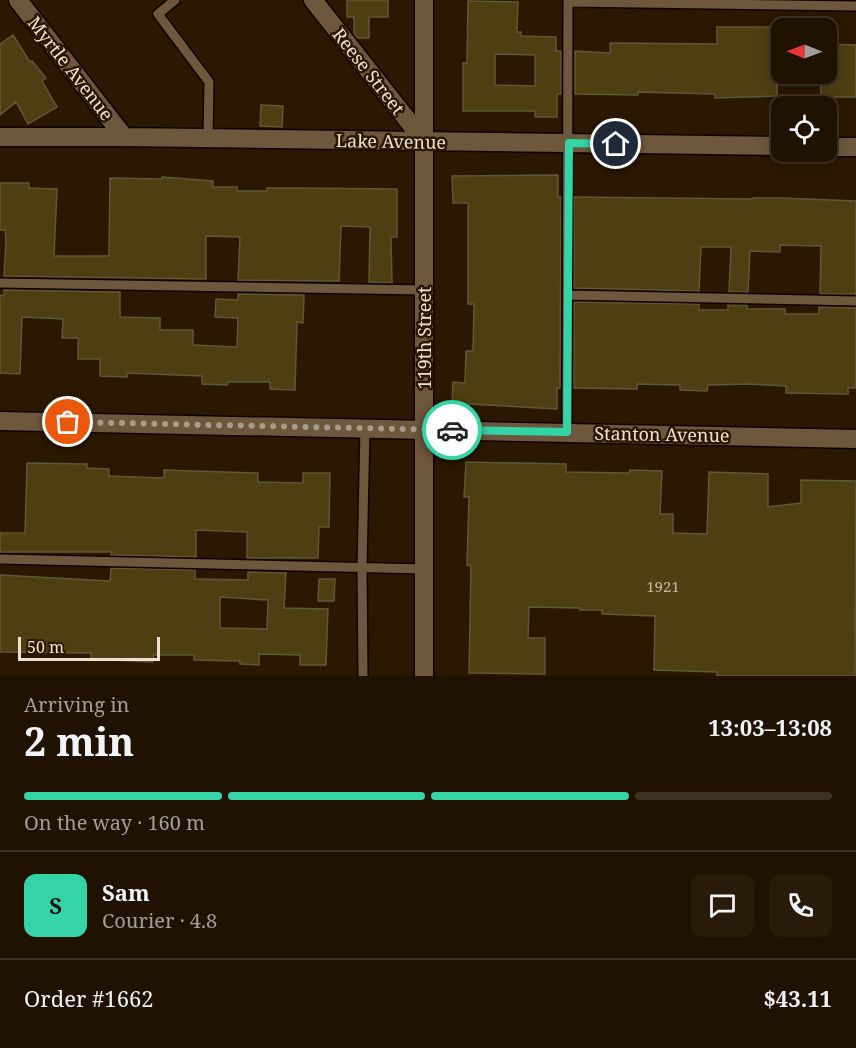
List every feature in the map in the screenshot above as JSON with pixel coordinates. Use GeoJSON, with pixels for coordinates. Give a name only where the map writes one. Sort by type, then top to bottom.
{"type":"FeatureCollection","features":[{"type":"Feature","properties":{"kind":"street","name":"Myrtle Avenue"},"geometry":{"type":"LineString","coordinates":[[18,0],[124,137]]}},
{"type":"Feature","properties":{"kind":"street","name":"Reese Street"},"geometry":{"type":"LineString","coordinates":[[313,0],[424,141]]}},
{"type":"Feature","properties":{"kind":"street","name":"119th Street"},"geometry":{"type":"LineString","coordinates":[[424,0],[424,676]]}},
{"type":"Feature","properties":{"kind":"street","name":"Lake Avenue"},"geometry":{"type":"LineString","coordinates":[[0,137],[771,146]]}},
{"type":"Feature","properties":{"kind":"street"},"geometry":{"type":"LineString","coordinates":[[837,147],[856,147]]}},
{"type":"Feature","properties":{"kind":"street","name":"Stanton Avenue"},"geometry":{"type":"LineString","coordinates":[[0,421],[856,439]]}},
{"type":"Feature","properties":{"kind":"lane"},"geometry":{"type":"LineString","coordinates":[[175,0],[158,14],[209,82],[208,138]]}},
{"type":"Feature","properties":{"kind":"lane"},"geometry":{"type":"LineString","coordinates":[[567,432],[568,1],[856,6]]}},
{"type":"Feature","properties":{"kind":"lane"},"geometry":{"type":"LineString","coordinates":[[0,283],[424,290]]}},
{"type":"Feature","properties":{"kind":"lane"},"geometry":{"type":"LineString","coordinates":[[567,295],[856,301]]}},
{"type":"Feature","properties":{"kind":"lane"},"geometry":{"type":"LineString","coordinates":[[363,676],[362,567],[365,428]]}},
{"type":"Feature","properties":{"kind":"lane"},"geometry":{"type":"LineString","coordinates":[[0,559],[424,569]]}},
{"type":"Feature","properties":{"kind":"building"},"geometry":{"type":"Polygon","coordinates":[[[347,0],[388,0],[388,17],[369,17],[369,38],[357,38],[354,34],[354,17],[347,17],[347,0]]]}},
{"type":"Feature","properties":{"kind":"building"},"geometry":{"type":"Polygon","coordinates":[[[468,1],[518,2],[517,32],[521,32],[521,36],[556,37],[556,51],[561,51],[561,94],[557,94],[557,117],[535,117],[535,111],[463,111],[463,63],[467,63],[468,1]],[[495,54],[495,85],[535,86],[535,55],[495,54]]]}},
{"type":"Feature","properties":{"kind":"building"},"geometry":{"type":"Polygon","coordinates":[[[717,27],[771,27],[771,84],[777,84],[777,96],[715,98],[715,94],[638,92],[638,95],[575,94],[575,51],[610,53],[610,43],[717,44],[717,27]]]}},
{"type":"Feature","properties":{"kind":"building"},"geometry":{"type":"Polygon","coordinates":[[[13,35],[30,62],[32,61],[46,78],[42,81],[57,107],[28,124],[16,102],[0,115],[0,44],[13,35]]]}},
{"type":"Feature","properties":{"kind":"building"},"geometry":{"type":"Polygon","coordinates":[[[837,44],[856,45],[856,97],[821,96],[820,84],[837,84],[837,44]]]}},
{"type":"Feature","properties":{"kind":"building"},"geometry":{"type":"Polygon","coordinates":[[[261,105],[283,106],[282,127],[260,126],[261,105]]]}},
{"type":"Feature","properties":{"kind":"building"},"geometry":{"type":"Polygon","coordinates":[[[558,175],[558,197],[561,197],[560,388],[557,388],[557,409],[452,403],[453,382],[465,383],[466,351],[473,351],[474,304],[468,304],[468,203],[453,203],[452,176],[558,175]]]}},
{"type":"Feature","properties":{"kind":"building"},"geometry":{"type":"Polygon","coordinates":[[[162,177],[213,181],[213,187],[237,187],[237,191],[267,191],[267,188],[397,189],[397,237],[391,237],[392,283],[369,282],[370,227],[341,226],[339,281],[238,280],[240,237],[206,236],[206,279],[4,276],[6,241],[5,230],[0,230],[0,183],[29,183],[29,188],[57,189],[54,256],[109,256],[110,178],[162,179],[162,177]]]}},
{"type":"Feature","properties":{"kind":"building"},"geometry":{"type":"Polygon","coordinates":[[[574,197],[781,198],[856,201],[856,294],[820,294],[821,246],[780,245],[780,252],[750,251],[748,292],[729,292],[731,247],[701,247],[699,291],[574,288],[574,197]]]}},
{"type":"Feature","properties":{"kind":"building"},"geometry":{"type":"Polygon","coordinates":[[[4,290],[120,292],[120,317],[160,318],[160,330],[193,330],[193,345],[237,347],[238,318],[215,317],[216,299],[238,300],[238,294],[304,295],[303,323],[297,322],[295,390],[270,389],[270,382],[202,384],[202,376],[127,373],[127,377],[100,376],[100,359],[78,359],[78,338],[62,338],[63,319],[22,317],[20,374],[0,373],[0,295],[4,296],[4,290]]]}},
{"type":"Feature","properties":{"kind":"building"},"geometry":{"type":"Polygon","coordinates":[[[574,302],[699,304],[699,310],[728,310],[728,305],[747,305],[747,309],[785,309],[785,314],[819,314],[819,307],[856,308],[856,388],[848,388],[848,394],[786,393],[786,386],[749,384],[708,385],[707,391],[680,390],[680,385],[637,384],[637,389],[574,388],[574,302]]]}},
{"type":"Feature","properties":{"kind":"building"},"geometry":{"type":"Polygon","coordinates":[[[466,462],[566,464],[566,472],[662,471],[660,514],[673,514],[673,533],[707,534],[709,472],[768,474],[768,507],[801,503],[801,480],[856,481],[855,676],[717,676],[717,672],[654,670],[655,616],[602,614],[602,610],[580,610],[580,608],[529,607],[528,638],[545,638],[545,674],[469,673],[471,566],[467,565],[469,497],[464,497],[466,462]]]}},
{"type":"Feature","properties":{"kind":"building"},"geometry":{"type":"Polygon","coordinates":[[[27,463],[87,464],[87,468],[109,469],[109,476],[164,478],[164,470],[258,473],[258,482],[303,483],[303,473],[330,473],[329,527],[319,527],[318,558],[247,558],[247,532],[196,530],[196,557],[111,555],[112,552],[0,552],[0,533],[25,533],[27,463]]]}},
{"type":"Feature","properties":{"kind":"building"},"geometry":{"type":"Polygon","coordinates":[[[111,568],[195,570],[195,579],[248,580],[248,572],[286,573],[284,608],[328,609],[326,665],[300,665],[300,655],[259,654],[259,665],[240,664],[240,661],[194,660],[194,655],[154,655],[153,662],[91,659],[91,653],[0,652],[0,575],[110,581],[111,568]],[[220,597],[220,628],[267,629],[268,600],[220,597]]]}},
{"type":"Feature","properties":{"kind":"building"},"geometry":{"type":"Polygon","coordinates":[[[319,579],[335,579],[334,601],[318,601],[319,579]]]}},
{"type":"Feature","properties":{"kind":"way so far"},"geometry":{"type":"LineString","coordinates":[[68,422],[452,430]]}},
{"type":"Feature","properties":{"kind":"route"},"geometry":{"type":"LineString","coordinates":[[452,430],[567,432],[569,143],[616,144]]}}]}
